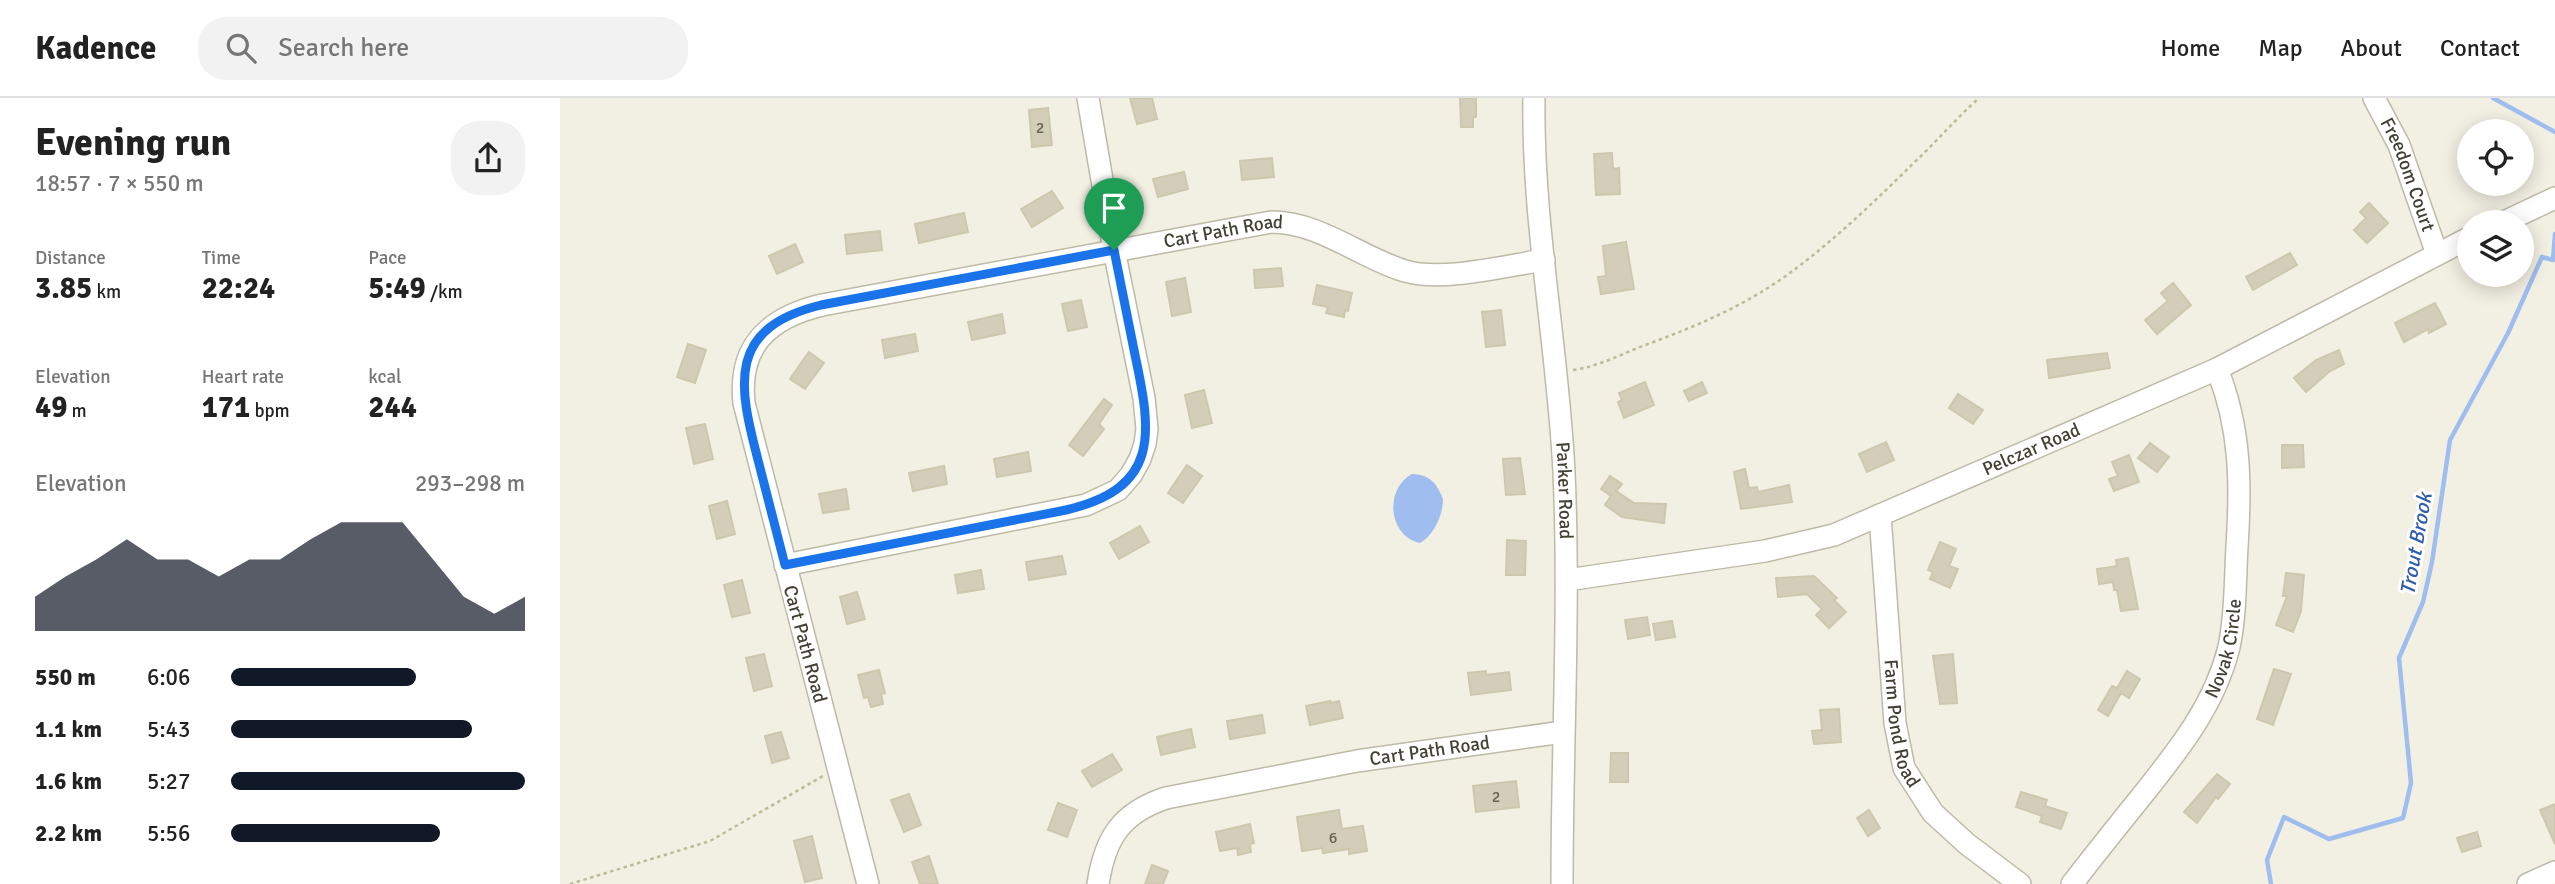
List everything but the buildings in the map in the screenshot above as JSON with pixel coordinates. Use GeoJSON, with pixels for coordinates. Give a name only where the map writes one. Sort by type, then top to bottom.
{"type":"FeatureCollection","features":[{"type":"Feature","properties":{"kind":"street"},"geometry":{"type":"LineString","coordinates":[[785,565],[1066,510],[1094,502],[1118,489],[1131,475],[1145,444],[1147,421],[1088,98]]}},
{"type":"Feature","properties":{"kind":"street","name":"Parker Road"},"geometry":{"type":"LineString","coordinates":[[1534,98],[1535,182],[1564,471],[1567,580],[1562,884]]}},
{"type":"Feature","properties":{"kind":"street","name":"Freedom Court"},"geometry":{"type":"LineString","coordinates":[[2374,98],[2399,145],[2437,254]]}},
{"type":"Feature","properties":{"kind":"street"},"geometry":{"type":"LineString","coordinates":[[2530,210],[2555,198]]}},
{"type":"Feature","properties":{"kind":"street","name":"Cart Path Road"},"geometry":{"type":"LineString","coordinates":[[868,884],[748,423],[742,388],[747,361],[752,349],[769,328],[794,313],[821,305],[1253,223],[1286,222],[1303,226],[1407,272],[1449,274],[1544,260]]}},
{"type":"Feature","properties":{"kind":"street","name":"Pelczar Road"},"geometry":{"type":"LineString","coordinates":[[1567,580],[1765,551],[1814,541],[2217,369],[2457,244]]}},
{"type":"Feature","properties":{"kind":"street","name":"Novak Circle"},"geometry":{"type":"LineString","coordinates":[[2072,884],[2196,724],[2217,684],[2229,646],[2236,586],[2240,471],[2235,427],[2227,394],[2217,369]]}},
{"type":"Feature","properties":{"kind":"street","name":"Farm Pond Road"},"geometry":{"type":"LineString","coordinates":[[1880,515],[1895,723],[1904,768],[1933,813],[1967,844],[2021,884]]}},
{"type":"Feature","properties":{"kind":"street","name":"Cart Path Road"},"geometry":{"type":"LineString","coordinates":[[1098,884],[1105,849],[1119,826],[1140,808],[1166,798],[1357,761],[1563,732]]}},
{"type":"Feature","properties":{"kind":"street"},"geometry":{"type":"LineString","coordinates":[[2528,884],[2555,872]]}},
{"type":"Feature","properties":{"kind":"path"},"geometry":{"type":"LineString","coordinates":[[1556,372],[1598,364],[1691,329],[1723,314],[1785,276],[1863,211],[1979,98]]}},
{"type":"Feature","properties":{"kind":"path"},"geometry":{"type":"LineString","coordinates":[[570,884],[710,841],[838,768]]}},
{"type":"Feature","properties":{"kind":"water"},"geometry":{"type":"Polygon","coordinates":[[[1412,474],[1432,481],[1443,499],[1437,524],[1430,535],[1420,543],[1409,539],[1401,531],[1394,512],[1397,490],[1412,474]]]}},
{"type":"Feature","properties":{"kind":"waterway","name":"Trout Brook"},"geometry":{"type":"LineString","coordinates":[[2493,98],[2555,132]]}},
{"type":"Feature","properties":{"kind":"waterway","name":"Trout Brook"},"geometry":{"type":"LineString","coordinates":[[2271,884],[2267,860],[2284,817],[2329,839],[2403,818],[2411,783],[2399,658],[2423,602],[2432,562],[2450,440],[2508,333],[2542,257],[2553,260],[2555,234]]}},
{"type":"Feature","properties":{"kind":"route"},"geometry":{"type":"LineString","coordinates":[[1114,250],[1147,414],[1145,444],[1140,459],[1131,475],[1118,489],[1102,499],[1066,510],[785,565],[748,423],[742,388],[752,349],[769,328],[781,318],[821,305],[1114,250]]}}]}
